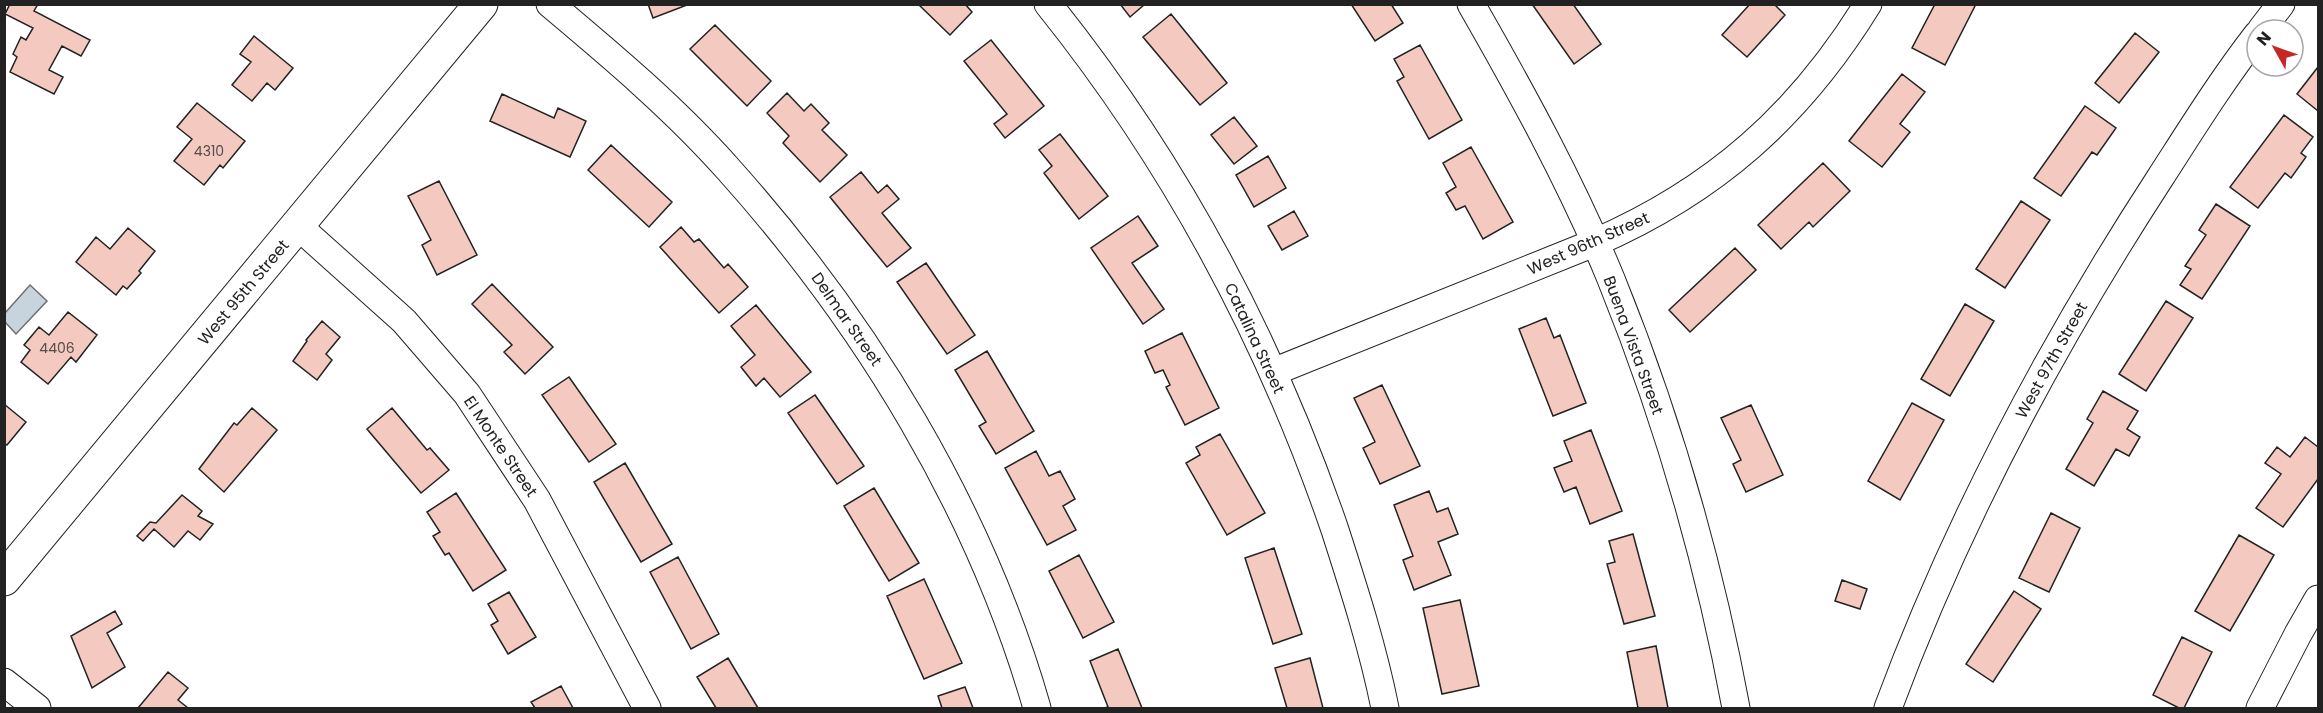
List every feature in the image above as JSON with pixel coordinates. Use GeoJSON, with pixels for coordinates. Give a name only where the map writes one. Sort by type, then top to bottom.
{"type":"FeatureCollection","features":[{"type":"Feature","properties":{"kind":"main road","name":"West 95th Street"},"geometry":{"type":"LineString","coordinates":[[4,579],[481,4]]}},
{"type":"Feature","properties":{"kind":"street","name":"Delmar Street"},"geometry":{"type":"LineString","coordinates":[[550,4],[630,73],[728,169],[810,265],[862,337],[903,403],[953,497],[993,583],[1037,708]]}},
{"type":"Feature","properties":{"kind":"street","name":"Catalina Street"},"geometry":{"type":"LineString","coordinates":[[1048,4],[1077,40],[1150,145],[1194,216],[1246,314],[1273,372],[1322,494],[1351,579],[1385,708]]}},
{"type":"Feature","properties":{"kind":"street","name":"Buena Vista Street"},"geometry":{"type":"LineString","coordinates":[[1471,4],[1510,73],[1594,243],[1636,345],[1671,446],[1705,567],[1727,657],[1736,708]]}},
{"type":"Feature","properties":{"kind":"street","name":"West 96th Street"},"geometry":{"type":"LineString","coordinates":[[1273,372],[1634,226],[1691,193],[1746,152],[1801,98],[1843,44],[1868,4]]}},
{"type":"Feature","properties":{"kind":"street"},"geometry":{"type":"LineString","coordinates":[[2270,18],[2281,4]]}},
{"type":"Feature","properties":{"kind":"street","name":"West 97th Street"},"geometry":{"type":"LineString","coordinates":[[1888,708],[1952,554],[2009,435],[2069,324],[2131,222],[2245,53]]}},
{"type":"Feature","properties":{"kind":"street","name":"El Monte Street"},"geometry":{"type":"LineString","coordinates":[[298,226],[404,321],[467,394],[537,500],[647,708]]}},
{"type":"Feature","properties":{"kind":"street"},"geometry":{"type":"LineString","coordinates":[[2260,708],[2298,634],[2319,599]]}},
{"type":"Feature","properties":{"kind":"street"},"geometry":{"type":"LineString","coordinates":[[4,682],[37,708]]}},
{"type":"Feature","properties":{"kind":"shaded area"},"geometry":{"type":"Polygon","coordinates":[[[30,285],[47,301],[16,334],[5,322],[5,313],[30,285]]]}},
{"type":"Feature","properties":{"kind":"building"},"geometry":{"type":"Polygon","coordinates":[[[10,4],[38,4],[34,11],[90,40],[81,56],[62,46],[49,70],[63,77],[54,94],[10,72],[17,57],[13,54],[21,37],[26,40],[33,28],[5,14],[10,4]]]}},
{"type":"Feature","properties":{"kind":"building"},"geometry":{"type":"Polygon","coordinates":[[[648,4],[687,4],[687,5],[653,18],[648,4]]]}},
{"type":"Feature","properties":{"kind":"building"},"geometry":{"type":"Polygon","coordinates":[[[918,4],[965,4],[972,12],[950,35],[918,4]]]}},
{"type":"Feature","properties":{"kind":"building"},"geometry":{"type":"Polygon","coordinates":[[[1120,4],[1145,4],[1130,17],[1120,4]]]}},
{"type":"Feature","properties":{"kind":"building"},"geometry":{"type":"Polygon","coordinates":[[[1351,4],[1391,4],[1403,23],[1375,41],[1351,4]]]}},
{"type":"Feature","properties":{"kind":"building"},"geometry":{"type":"Polygon","coordinates":[[[1532,4],[1573,4],[1601,44],[1574,64],[1532,4]]]}},
{"type":"Feature","properties":{"kind":"building"},"geometry":{"type":"Polygon","coordinates":[[[1750,4],[1774,4],[1785,15],[1747,57],[1722,35],[1750,4]]]}},
{"type":"Feature","properties":{"kind":"building"},"geometry":{"type":"Polygon","coordinates":[[[1935,4],[1976,4],[1945,65],[1912,48],[1935,4]]]}},
{"type":"Feature","properties":{"kind":"building"},"geometry":{"type":"Polygon","coordinates":[[[1171,14],[1227,83],[1200,105],[1143,37],[1171,14]]]}},
{"type":"Feature","properties":{"kind":"building"},"geometry":{"type":"Polygon","coordinates":[[[715,25],[771,81],[747,106],[690,49],[715,25]]]}},
{"type":"Feature","properties":{"kind":"building"},"geometry":{"type":"Polygon","coordinates":[[[2135,33],[2159,52],[2119,103],[2095,83],[2135,33]]]}},
{"type":"Feature","properties":{"kind":"building"},"geometry":{"type":"Polygon","coordinates":[[[254,36],[293,68],[275,90],[267,83],[252,101],[232,85],[251,62],[240,54],[254,36]]]}},
{"type":"Feature","properties":{"kind":"building"},"geometry":{"type":"Polygon","coordinates":[[[991,40],[1044,106],[1005,138],[994,124],[1007,114],[964,61],[991,40]]]}},
{"type":"Feature","properties":{"kind":"building"},"geometry":{"type":"Polygon","coordinates":[[[1420,45],[1462,120],[1429,139],[1397,81],[1404,77],[1394,59],[1420,45]]]}},
{"type":"Feature","properties":{"kind":"building"},"geometry":{"type":"Polygon","coordinates":[[[2318,67],[2318,111],[2297,94],[2318,67]]]}},
{"type":"Feature","properties":{"kind":"building"},"geometry":{"type":"Polygon","coordinates":[[[1902,74],[1925,92],[1900,124],[1910,132],[1882,167],[1849,141],[1902,74]]]}},
{"type":"Feature","properties":{"kind":"building"},"geometry":{"type":"Polygon","coordinates":[[[787,93],[804,111],[811,104],[829,123],[822,130],[847,155],[820,182],[783,143],[789,136],[767,113],[787,93]]]}},
{"type":"Feature","properties":{"kind":"building"},"geometry":{"type":"Polygon","coordinates":[[[502,94],[554,118],[558,108],[586,121],[570,157],[490,121],[502,94]]]}},
{"type":"Feature","properties":{"kind":"building"},"geometry":{"type":"Polygon","coordinates":[[[197,103],[245,141],[223,168],[220,165],[204,185],[174,161],[192,139],[177,127],[197,103]]]}},
{"type":"Feature","properties":{"kind":"building"},"geometry":{"type":"Polygon","coordinates":[[[2085,106],[2116,128],[2097,155],[2092,152],[2061,196],[2034,178],[2085,106]]]}},
{"type":"Feature","properties":{"kind":"building"},"geometry":{"type":"Polygon","coordinates":[[[2284,115],[2313,137],[2301,153],[2306,157],[2291,178],[2285,173],[2258,208],[2230,187],[2284,115]]]}},
{"type":"Feature","properties":{"kind":"building"},"geometry":{"type":"Polygon","coordinates":[[[1234,117],[1257,146],[1234,164],[1211,135],[1234,117]]]}},
{"type":"Feature","properties":{"kind":"building"},"geometry":{"type":"Polygon","coordinates":[[[1060,134],[1108,196],[1079,219],[1044,173],[1052,166],[1039,150],[1060,134]]]}},
{"type":"Feature","properties":{"kind":"building"},"geometry":{"type":"Polygon","coordinates":[[[611,145],[672,202],[649,227],[588,170],[611,145]]]}},
{"type":"Feature","properties":{"kind":"building"},"geometry":{"type":"Polygon","coordinates":[[[1471,147],[1513,222],[1483,239],[1465,206],[1456,210],[1446,193],[1456,187],[1443,163],[1471,147]]]}},
{"type":"Feature","properties":{"kind":"building"},"geometry":{"type":"Polygon","coordinates":[[[1268,156],[1286,188],[1254,207],[1236,175],[1268,156]]]}},
{"type":"Feature","properties":{"kind":"building"},"geometry":{"type":"Polygon","coordinates":[[[1823,163],[1850,191],[1813,227],[1809,222],[1781,249],[1758,225],[1823,163]]]}},
{"type":"Feature","properties":{"kind":"building"},"geometry":{"type":"Polygon","coordinates":[[[861,172],[878,193],[887,185],[899,199],[882,213],[911,248],[887,267],[830,197],[861,172]]]}},
{"type":"Feature","properties":{"kind":"building"},"geometry":{"type":"Polygon","coordinates":[[[439,181],[477,255],[437,275],[422,245],[431,240],[408,196],[439,181]]]}},
{"type":"Feature","properties":{"kind":"building"},"geometry":{"type":"Polygon","coordinates":[[[2021,201],[2050,220],[2005,288],[1976,269],[2021,201]]]}},
{"type":"Feature","properties":{"kind":"building"},"geometry":{"type":"Polygon","coordinates":[[[2216,204],[2250,226],[2202,299],[2180,285],[2191,269],[2185,266],[2206,235],[2199,230],[2216,204]]]}},
{"type":"Feature","properties":{"kind":"building"},"geometry":{"type":"Polygon","coordinates":[[[1294,211],[1308,236],[1282,250],[1268,226],[1294,211]]]}},
{"type":"Feature","properties":{"kind":"building"},"geometry":{"type":"Polygon","coordinates":[[[1138,216],[1158,246],[1132,263],[1164,309],[1143,324],[1091,248],[1138,216]]]}},
{"type":"Feature","properties":{"kind":"building"},"geometry":{"type":"Polygon","coordinates":[[[681,227],[694,242],[699,239],[724,268],[728,264],[748,287],[719,313],[660,247],[681,227]]]}},
{"type":"Feature","properties":{"kind":"building"},"geometry":{"type":"Polygon","coordinates":[[[128,228],[155,251],[127,289],[123,286],[116,295],[76,262],[96,237],[110,249],[128,228]]]}},
{"type":"Feature","properties":{"kind":"building"},"geometry":{"type":"Polygon","coordinates":[[[1735,248],[1756,270],[1690,332],[1669,310],[1735,248]]]}},
{"type":"Feature","properties":{"kind":"building"},"geometry":{"type":"Polygon","coordinates":[[[926,263],[975,335],[947,354],[897,282],[926,263]]]}},
{"type":"Feature","properties":{"kind":"building"},"geometry":{"type":"Polygon","coordinates":[[[492,284],[553,347],[525,374],[504,352],[512,345],[472,304],[492,284]]]}},
{"type":"Feature","properties":{"kind":"building"},"geometry":{"type":"Polygon","coordinates":[[[2166,301],[2193,318],[2146,391],[2119,374],[2166,301]]]}},
{"type":"Feature","properties":{"kind":"building"},"geometry":{"type":"Polygon","coordinates":[[[1965,304],[1994,321],[1950,396],[1921,379],[1965,304]]]}},
{"type":"Feature","properties":{"kind":"building"},"geometry":{"type":"Polygon","coordinates":[[[756,305],[811,372],[780,397],[764,378],[756,386],[741,367],[755,355],[731,326],[756,305]]]}},
{"type":"Feature","properties":{"kind":"building"},"geometry":{"type":"Polygon","coordinates":[[[68,312],[97,335],[76,362],[71,357],[48,384],[21,362],[30,350],[24,345],[39,327],[49,335],[68,312]]]}},
{"type":"Feature","properties":{"kind":"building"},"geometry":{"type":"Polygon","coordinates":[[[1546,318],[1554,338],[1560,335],[1586,403],[1553,416],[1519,329],[1546,318]]]}},
{"type":"Feature","properties":{"kind":"building"},"geometry":{"type":"Polygon","coordinates":[[[322,321],[340,337],[326,354],[332,360],[317,380],[293,361],[306,340],[322,321]]]}},
{"type":"Feature","properties":{"kind":"building"},"geometry":{"type":"Polygon","coordinates":[[[1182,333],[1219,408],[1185,425],[1166,387],[1170,385],[1163,370],[1155,373],[1145,351],[1182,333]]]}},
{"type":"Feature","properties":{"kind":"building"},"geometry":{"type":"Polygon","coordinates":[[[987,351],[1034,431],[996,454],[979,426],[986,422],[955,370],[987,351]]]}},
{"type":"Feature","properties":{"kind":"building"},"geometry":{"type":"Polygon","coordinates":[[[569,377],[616,444],[589,462],[542,395],[569,377]]]}},
{"type":"Feature","properties":{"kind":"building"},"geometry":{"type":"Polygon","coordinates":[[[1382,385],[1420,466],[1380,484],[1363,448],[1375,442],[1354,398],[1382,385]]]}},
{"type":"Feature","properties":{"kind":"building"},"geometry":{"type":"Polygon","coordinates":[[[2103,391],[2138,411],[2127,429],[2140,437],[2129,456],[2116,449],[2094,486],[2066,469],[2093,423],[2087,419],[2103,391]]]}},
{"type":"Feature","properties":{"kind":"building"},"geometry":{"type":"Polygon","coordinates":[[[815,395],[864,466],[837,484],[788,413],[815,395]]]}},
{"type":"Feature","properties":{"kind":"building"},"geometry":{"type":"Polygon","coordinates":[[[1912,403],[1944,420],[1900,500],[1868,481],[1912,403]]]}},
{"type":"Feature","properties":{"kind":"building"},"geometry":{"type":"Polygon","coordinates":[[[4,404],[26,422],[7,445],[4,443],[4,404]]]}},
{"type":"Feature","properties":{"kind":"building"},"geometry":{"type":"Polygon","coordinates":[[[1751,405],[1783,475],[1746,492],[1733,464],[1741,460],[1721,418],[1751,405]]]}},
{"type":"Feature","properties":{"kind":"building"},"geometry":{"type":"Polygon","coordinates":[[[252,408],[277,430],[224,492],[199,469],[234,423],[237,425],[252,408]]]}},
{"type":"Feature","properties":{"kind":"building"},"geometry":{"type":"Polygon","coordinates":[[[392,408],[427,450],[430,448],[449,470],[421,493],[367,429],[392,408]]]}},
{"type":"Feature","properties":{"kind":"building"},"geometry":{"type":"Polygon","coordinates":[[[1591,430],[1622,511],[1590,524],[1576,487],[1564,492],[1554,468],[1572,461],[1564,441],[1591,430]]]}},
{"type":"Feature","properties":{"kind":"building"},"geometry":{"type":"Polygon","coordinates":[[[1220,434],[1265,513],[1227,535],[1186,463],[1200,455],[1196,447],[1220,434]]]}},
{"type":"Feature","properties":{"kind":"building"},"geometry":{"type":"Polygon","coordinates":[[[2305,437],[2318,447],[2318,479],[2283,527],[2256,508],[2281,474],[2265,463],[2277,447],[2290,457],[2305,437]]]}},
{"type":"Feature","properties":{"kind":"building"},"geometry":{"type":"Polygon","coordinates":[[[1036,451],[1049,476],[1060,471],[1075,499],[1063,506],[1076,530],[1047,545],[1005,468],[1036,451]]]}},
{"type":"Feature","properties":{"kind":"building"},"geometry":{"type":"Polygon","coordinates":[[[625,463],[672,544],[641,562],[594,482],[625,463]]]}},
{"type":"Feature","properties":{"kind":"building"},"geometry":{"type":"Polygon","coordinates":[[[874,488],[919,563],[889,581],[844,506],[874,488]]]}},
{"type":"Feature","properties":{"kind":"building"},"geometry":{"type":"Polygon","coordinates":[[[1429,491],[1437,512],[1448,508],[1458,534],[1438,542],[1451,575],[1414,590],[1403,560],[1413,556],[1394,505],[1429,491]]]}},
{"type":"Feature","properties":{"kind":"building"},"geometry":{"type":"Polygon","coordinates":[[[456,493],[506,570],[473,591],[449,553],[445,555],[433,536],[440,532],[427,512],[456,493]]]}},
{"type":"Feature","properties":{"kind":"building"},"geometry":{"type":"Polygon","coordinates":[[[182,495],[202,511],[198,516],[213,524],[200,540],[188,531],[174,547],[154,529],[143,541],[137,536],[150,522],[156,523],[182,495]]]}},
{"type":"Feature","properties":{"kind":"building"},"geometry":{"type":"Polygon","coordinates":[[[2051,513],[2080,528],[2049,592],[2019,578],[2051,513]]]}},
{"type":"Feature","properties":{"kind":"building"},"geometry":{"type":"Polygon","coordinates":[[[1633,534],[1655,616],[1624,624],[1607,564],[1615,562],[1609,541],[1633,534]]]}},
{"type":"Feature","properties":{"kind":"building"},"geometry":{"type":"Polygon","coordinates":[[[2239,535],[2274,555],[2230,631],[2195,611],[2239,535]]]}},
{"type":"Feature","properties":{"kind":"building"},"geometry":{"type":"Polygon","coordinates":[[[1274,548],[1302,634],[1273,644],[1245,558],[1274,548]]]}},
{"type":"Feature","properties":{"kind":"building"},"geometry":{"type":"Polygon","coordinates":[[[1079,555],[1114,622],[1083,638],[1049,571],[1079,555]]]}},
{"type":"Feature","properties":{"kind":"building"},"geometry":{"type":"Polygon","coordinates":[[[678,557],[719,634],[691,649],[650,572],[678,557]]]}},
{"type":"Feature","properties":{"kind":"building"},"geometry":{"type":"Polygon","coordinates":[[[924,579],[962,663],[924,679],[887,596],[924,579]]]}},
{"type":"Feature","properties":{"kind":"building"},"geometry":{"type":"Polygon","coordinates":[[[1842,580],[1867,589],[1860,609],[1835,601],[1842,580]]]}},
{"type":"Feature","properties":{"kind":"building"},"geometry":{"type":"Polygon","coordinates":[[[2014,591],[2041,609],[1993,682],[1966,664],[2014,591]]]}},
{"type":"Feature","properties":{"kind":"building"},"geometry":{"type":"Polygon","coordinates":[[[509,592],[536,637],[508,654],[491,625],[498,621],[488,604],[509,592]]]}},
{"type":"Feature","properties":{"kind":"building"},"geometry":{"type":"Polygon","coordinates":[[[1460,600],[1479,686],[1442,694],[1423,608],[1460,600]]]}},
{"type":"Feature","properties":{"kind":"building"},"geometry":{"type":"Polygon","coordinates":[[[115,611],[122,624],[107,633],[125,667],[92,688],[71,636],[115,611]]]}},
{"type":"Feature","properties":{"kind":"building"},"geometry":{"type":"Polygon","coordinates":[[[2182,637],[2212,652],[2184,708],[2179,708],[2153,695],[2182,637]]]}},
{"type":"Feature","properties":{"kind":"building"},"geometry":{"type":"Polygon","coordinates":[[[1656,646],[1668,708],[1638,708],[1627,652],[1656,646]]]}},
{"type":"Feature","properties":{"kind":"building"},"geometry":{"type":"Polygon","coordinates":[[[1118,649],[1142,708],[1104,708],[1108,707],[1090,661],[1118,649]]]}},
{"type":"Feature","properties":{"kind":"building"},"geometry":{"type":"Polygon","coordinates":[[[728,658],[758,708],[716,708],[697,677],[728,658]]]}},
{"type":"Feature","properties":{"kind":"building"},"geometry":{"type":"Polygon","coordinates":[[[1310,658],[1323,708],[1287,708],[1275,668],[1310,658]]]}},
{"type":"Feature","properties":{"kind":"building"},"geometry":{"type":"Polygon","coordinates":[[[168,672],[188,688],[178,700],[188,708],[138,708],[168,672]]]}},
{"type":"Feature","properties":{"kind":"building"},"geometry":{"type":"Polygon","coordinates":[[[561,686],[573,708],[535,708],[531,702],[561,686]]]}},
{"type":"Feature","properties":{"kind":"building"},"geometry":{"type":"Polygon","coordinates":[[[965,687],[973,708],[942,708],[938,696],[965,687]]]}}]}
